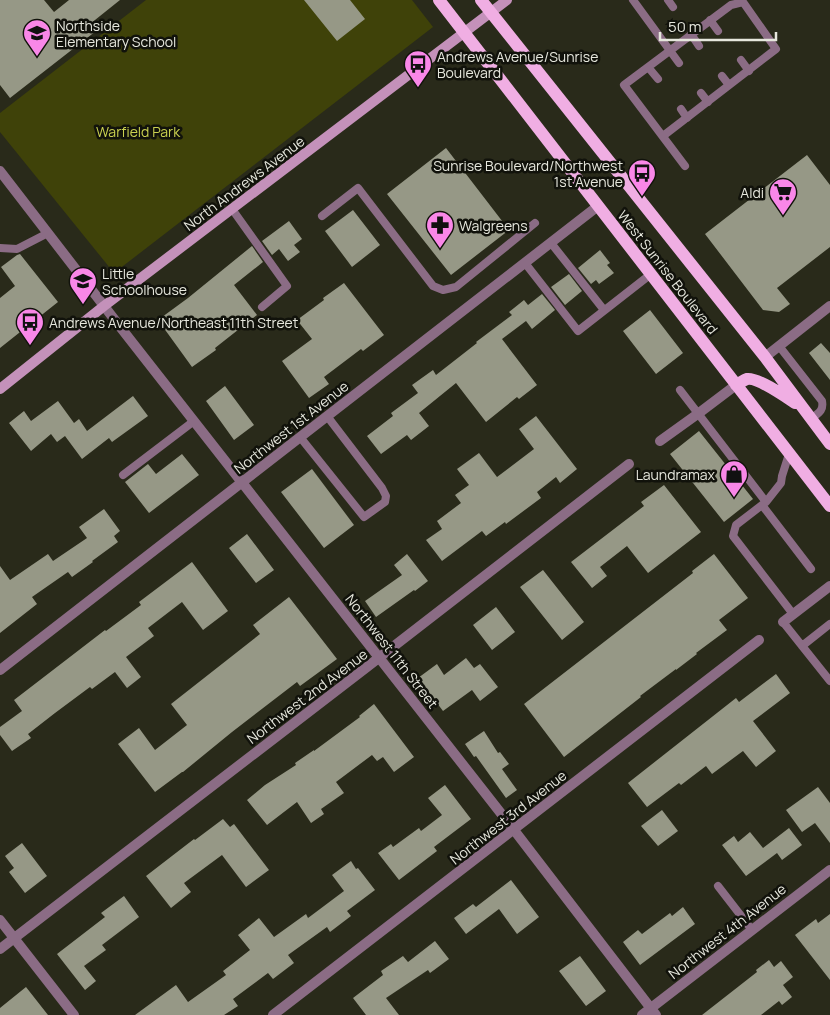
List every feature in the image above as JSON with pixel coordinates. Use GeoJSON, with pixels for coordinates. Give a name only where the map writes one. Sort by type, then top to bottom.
{"type":"FeatureCollection","features":[{"type":"Feature","properties":{"kind":"main road","name":"West Sunrise Boulevard"},"geometry":{"type":"LineString","coordinates":[[439,0],[830,506]]}},
{"type":"Feature","properties":{"kind":"main road","name":"West Sunrise Boulevard"},"geometry":{"type":"LineString","coordinates":[[481,0],[764,357],[830,444]]}},
{"type":"Feature","properties":{"kind":"main road","name":"North Andrews Avenue"},"geometry":{"type":"LineString","coordinates":[[0,389],[104,306],[507,0]]}},
{"type":"Feature","properties":{"kind":"main road"},"geometry":{"type":"LineString","coordinates":[[736,385],[746,379],[752,379],[802,406]]}},
{"type":"Feature","properties":{"kind":"street","name":"Northwest 11th Street"},"geometry":{"type":"LineString","coordinates":[[0,172],[514,830],[653,1012]]}},
{"type":"Feature","properties":{"kind":"street","name":"Northwest 1st Avenue"},"geometry":{"type":"LineString","coordinates":[[0,670],[598,206]]}},
{"type":"Feature","properties":{"kind":"street"},"geometry":{"type":"LineString","coordinates":[[764,357],[830,306]]}},
{"type":"Feature","properties":{"kind":"street"},"geometry":{"type":"LineString","coordinates":[[660,441],[736,385]]}},
{"type":"Feature","properties":{"kind":"street","name":"Northwest 2nd Avenue"},"geometry":{"type":"LineString","coordinates":[[0,949],[629,464]]}},
{"type":"Feature","properties":{"kind":"street"},"geometry":{"type":"LineString","coordinates":[[783,622],[830,586]]}},
{"type":"Feature","properties":{"kind":"street","name":"Northwest 3rd Avenue"},"geometry":{"type":"LineString","coordinates":[[273,1015],[759,640]]}},
{"type":"Feature","properties":{"kind":"street","name":"Northwest 4th Avenue"},"geometry":{"type":"LineString","coordinates":[[642,1015],[653,1012],[752,930],[830,870]]}},
{"type":"Feature","properties":{"kind":"street"},"geometry":{"type":"LineString","coordinates":[[0,920],[74,1015]]}},
{"type":"Feature","properties":{"kind":"lane"},"geometry":{"type":"LineString","coordinates":[[633,0],[679,63]]}},
{"type":"Feature","properties":{"kind":"lane"},"geometry":{"type":"LineString","coordinates":[[668,0],[673,7]]}},
{"type":"Feature","properties":{"kind":"lane"},"geometry":{"type":"LineString","coordinates":[[663,136],[776,49],[744,1],[731,5],[624,85],[663,136],[686,166]]}},
{"type":"Feature","properties":{"kind":"lane"},"geometry":{"type":"LineString","coordinates":[[710,20],[718,31]]}},
{"type":"Feature","properties":{"kind":"lane"},"geometry":{"type":"LineString","coordinates":[[691,34],[699,46]]}},
{"type":"Feature","properties":{"kind":"lane"},"geometry":{"type":"LineString","coordinates":[[741,60],[748,71]]}},
{"type":"Feature","properties":{"kind":"lane"},"geometry":{"type":"LineString","coordinates":[[648,67],[658,79]]}},
{"type":"Feature","properties":{"kind":"lane"},"geometry":{"type":"LineString","coordinates":[[722,76],[729,86]]}},
{"type":"Feature","properties":{"kind":"lane"},"geometry":{"type":"LineString","coordinates":[[701,93],[708,102]]}},
{"type":"Feature","properties":{"kind":"lane"},"geometry":{"type":"LineString","coordinates":[[681,109],[687,118]]}},
{"type":"Feature","properties":{"kind":"lane"},"geometry":{"type":"LineString","coordinates":[[322,216],[358,188],[432,286],[444,290],[456,287],[535,223]]}},
{"type":"Feature","properties":{"kind":"lane"},"geometry":{"type":"LineString","coordinates":[[232,209],[287,286],[262,307]]}},
{"type":"Feature","properties":{"kind":"lane"},"geometry":{"type":"LineString","coordinates":[[0,248],[17,249],[48,233]]}},
{"type":"Feature","properties":{"kind":"lane"},"geometry":{"type":"LineString","coordinates":[[551,243],[604,310]]}},
{"type":"Feature","properties":{"kind":"lane"},"geometry":{"type":"LineString","coordinates":[[526,263],[578,331],[651,274]]}},
{"type":"Feature","properties":{"kind":"lane"},"geometry":{"type":"LineString","coordinates":[[779,346],[822,401],[823,407],[821,411],[811,419]]}},
{"type":"Feature","properties":{"kind":"lane"},"geometry":{"type":"LineString","coordinates":[[680,390],[811,569]]}},
{"type":"Feature","properties":{"kind":"lane"},"geometry":{"type":"LineString","coordinates":[[300,437],[364,517],[385,502],[386,496],[382,488],[327,416]]}},
{"type":"Feature","properties":{"kind":"lane"},"geometry":{"type":"LineString","coordinates":[[123,475],[194,421]]}},
{"type":"Feature","properties":{"kind":"lane"},"geometry":{"type":"LineString","coordinates":[[790,454],[781,483],[764,504],[736,525],[733,536],[793,614]]}},
{"type":"Feature","properties":{"kind":"lane"},"geometry":{"type":"LineString","coordinates":[[783,622],[830,682]]}},
{"type":"Feature","properties":{"kind":"lane"},"geometry":{"type":"LineString","coordinates":[[802,646],[830,624]]}},
{"type":"Feature","properties":{"kind":"lane"},"geometry":{"type":"LineString","coordinates":[[718,886],[752,930]]}},
{"type":"Feature","properties":{"kind":"green space","name":"Warfield Park"},"geometry":{"type":"Polygon","coordinates":[[[146,0],[412,0],[433,27],[114,273],[0,132],[0,113],[146,0]]]}},
{"type":"Feature","properties":{"kind":"building","name":"Northside Elementary School"},"geometry":{"type":"Polygon","coordinates":[[[0,0],[44,0],[54,12],[69,0],[120,0],[90,24],[96,31],[10,98],[0,85],[0,0]]]}},
{"type":"Feature","properties":{"kind":"building"},"geometry":{"type":"Polygon","coordinates":[[[304,0],[350,0],[365,19],[337,41],[304,0]]]}},
{"type":"Feature","properties":{"kind":"building","name":"Walgreens"},"geometry":{"type":"Polygon","coordinates":[[[446,148],[509,230],[451,275],[387,194],[446,148]]]}},
{"type":"Feature","properties":{"kind":"building"},"geometry":{"type":"Polygon","coordinates":[[[807,155],[830,185],[830,247],[777,288],[790,304],[779,312],[763,310],[705,234],[807,155]]]}},
{"type":"Feature","properties":{"kind":"building"},"geometry":{"type":"Polygon","coordinates":[[[353,210],[380,245],[352,267],[325,231],[353,210]]]}},
{"type":"Feature","properties":{"kind":"building"},"geometry":{"type":"Polygon","coordinates":[[[289,221],[302,239],[294,245],[300,252],[288,261],[279,249],[272,255],[262,241],[289,221]]]}},
{"type":"Feature","properties":{"kind":"building"},"geometry":{"type":"Polygon","coordinates":[[[252,246],[263,262],[234,285],[257,315],[215,348],[216,350],[192,367],[158,320],[252,246]]]}},
{"type":"Feature","properties":{"kind":"building"},"geometry":{"type":"Polygon","coordinates":[[[600,250],[610,263],[607,265],[614,273],[599,284],[596,280],[591,284],[578,268],[600,250]]]}},
{"type":"Feature","properties":{"kind":"building"},"geometry":{"type":"Polygon","coordinates":[[[20,254],[58,302],[0,348],[0,298],[15,286],[1,267],[20,254]]]}},
{"type":"Feature","properties":{"kind":"building"},"geometry":{"type":"Polygon","coordinates":[[[569,274],[582,291],[565,305],[551,287],[569,274]]]}},
{"type":"Feature","properties":{"kind":"building"},"geometry":{"type":"Polygon","coordinates":[[[344,283],[384,335],[363,351],[361,349],[324,377],[329,384],[309,398],[282,361],[312,339],[297,320],[344,283]]]}},
{"type":"Feature","properties":{"kind":"building"},"geometry":{"type":"Polygon","coordinates":[[[542,294],[555,310],[532,329],[526,321],[502,339],[537,385],[519,399],[517,397],[486,422],[456,383],[419,413],[429,426],[411,440],[407,435],[381,454],[367,436],[393,416],[391,413],[418,393],[412,385],[433,370],[436,375],[512,315],[509,312],[524,300],[528,305],[542,294]]]}},
{"type":"Feature","properties":{"kind":"building"},"geometry":{"type":"Polygon","coordinates":[[[650,310],[683,353],[656,374],[623,331],[650,310]]]}},
{"type":"Feature","properties":{"kind":"building"},"geometry":{"type":"Polygon","coordinates":[[[821,343],[830,353],[830,380],[809,353],[821,343]]]}},
{"type":"Feature","properties":{"kind":"building"},"geometry":{"type":"Polygon","coordinates":[[[225,386],[254,425],[234,440],[206,401],[225,386]]]}},
{"type":"Feature","properties":{"kind":"building"},"geometry":{"type":"Polygon","coordinates":[[[133,396],[148,416],[112,442],[109,438],[82,459],[65,436],[57,442],[51,434],[31,451],[9,423],[24,411],[31,421],[58,401],[74,423],[79,419],[87,431],[133,396]]]}},
{"type":"Feature","properties":{"kind":"building"},"geometry":{"type":"Polygon","coordinates":[[[536,416],[577,469],[560,483],[556,477],[537,492],[541,498],[506,524],[505,522],[486,536],[482,531],[442,561],[426,540],[442,529],[437,521],[461,503],[455,495],[469,485],[457,469],[479,453],[497,477],[534,449],[519,429],[536,416]]]}},
{"type":"Feature","properties":{"kind":"building"},"geometry":{"type":"Polygon","coordinates":[[[699,431],[753,499],[724,522],[670,454],[699,431]]]}},
{"type":"Feature","properties":{"kind":"building"},"geometry":{"type":"Polygon","coordinates":[[[182,454],[199,475],[149,513],[125,482],[148,464],[156,474],[182,454]]]}},
{"type":"Feature","properties":{"kind":"building"},"geometry":{"type":"Polygon","coordinates":[[[312,469],[354,525],[324,548],[281,492],[312,469]]]}},
{"type":"Feature","properties":{"kind":"building"},"geometry":{"type":"Polygon","coordinates":[[[664,485],[701,532],[648,573],[627,546],[600,567],[607,576],[592,588],[571,562],[644,506],[641,502],[664,485]]]}},
{"type":"Feature","properties":{"kind":"building"},"geometry":{"type":"Polygon","coordinates":[[[104,509],[120,531],[114,536],[118,542],[72,577],[68,572],[32,597],[37,604],[0,633],[0,566],[10,580],[48,554],[53,561],[87,538],[79,527],[104,509]]]}},
{"type":"Feature","properties":{"kind":"building"},"geometry":{"type":"Polygon","coordinates":[[[247,534],[274,570],[256,583],[229,548],[247,534]]]}},
{"type":"Feature","properties":{"kind":"building"},"geometry":{"type":"Polygon","coordinates":[[[407,554],[428,581],[376,617],[365,601],[402,575],[394,565],[407,554]]]}},
{"type":"Feature","properties":{"kind":"building"},"geometry":{"type":"Polygon","coordinates":[[[714,554],[748,598],[719,620],[727,630],[564,757],[524,704],[693,573],[692,571],[714,554]]]}},
{"type":"Feature","properties":{"kind":"building"},"geometry":{"type":"Polygon","coordinates":[[[192,562],[228,611],[203,630],[182,602],[148,628],[154,636],[126,657],[141,677],[127,688],[115,672],[92,689],[90,687],[55,713],[28,734],[31,738],[12,751],[0,735],[0,727],[22,711],[14,700],[105,630],[141,605],[139,602],[192,562]]]}},
{"type":"Feature","properties":{"kind":"building"},"geometry":{"type":"Polygon","coordinates":[[[543,570],[584,622],[562,640],[520,587],[543,570]]]}},
{"type":"Feature","properties":{"kind":"building"},"geometry":{"type":"Polygon","coordinates":[[[289,597],[337,659],[300,686],[297,682],[155,792],[118,744],[139,728],[155,750],[187,725],[171,704],[260,634],[253,625],[289,597]]]}},
{"type":"Feature","properties":{"kind":"building"},"geometry":{"type":"Polygon","coordinates":[[[496,607],[515,632],[492,650],[473,625],[496,607]]]}},
{"type":"Feature","properties":{"kind":"building"},"geometry":{"type":"Polygon","coordinates":[[[466,658],[474,668],[480,664],[498,687],[480,701],[472,690],[443,711],[418,678],[437,664],[444,675],[466,658]]]}},
{"type":"Feature","properties":{"kind":"building"},"geometry":{"type":"Polygon","coordinates":[[[776,674],[790,693],[753,721],[776,751],[756,767],[743,751],[712,774],[706,766],[647,807],[628,783],[736,698],[739,702],[776,674]]]}},
{"type":"Feature","properties":{"kind":"building"},"geometry":{"type":"Polygon","coordinates":[[[374,704],[414,757],[394,772],[383,757],[377,761],[372,755],[336,782],[344,793],[321,809],[324,814],[311,823],[297,802],[267,825],[247,800],[360,717],[374,704]]]}},
{"type":"Feature","properties":{"kind":"building"},"geometry":{"type":"Polygon","coordinates":[[[484,731],[498,753],[500,752],[509,764],[502,769],[517,790],[506,798],[476,756],[474,757],[465,744],[484,731]]]}},
{"type":"Feature","properties":{"kind":"building"},"geometry":{"type":"Polygon","coordinates":[[[445,785],[471,819],[434,847],[437,851],[399,880],[378,853],[391,844],[393,847],[419,828],[421,831],[442,815],[428,798],[445,785]]]}},
{"type":"Feature","properties":{"kind":"building"},"geometry":{"type":"Polygon","coordinates":[[[818,787],[830,803],[830,843],[815,823],[802,832],[786,810],[818,787]]]}},
{"type":"Feature","properties":{"kind":"building"},"geometry":{"type":"Polygon","coordinates":[[[662,810],[678,831],[658,846],[641,826],[662,810]]]}},
{"type":"Feature","properties":{"kind":"building"},"geometry":{"type":"Polygon","coordinates":[[[223,819],[230,827],[234,824],[269,870],[246,887],[222,855],[184,883],[191,892],[171,908],[146,876],[223,819]]]}},
{"type":"Feature","properties":{"kind":"building"},"geometry":{"type":"Polygon","coordinates":[[[789,828],[802,845],[782,860],[777,853],[746,876],[722,845],[734,836],[738,842],[750,832],[763,848],[789,828]]]}},
{"type":"Feature","properties":{"kind":"building"},"geometry":{"type":"Polygon","coordinates":[[[22,843],[47,876],[25,893],[9,872],[14,868],[5,856],[22,843]]]}},
{"type":"Feature","properties":{"kind":"building"},"geometry":{"type":"Polygon","coordinates":[[[351,861],[375,890],[347,911],[351,916],[330,932],[327,927],[288,955],[294,963],[273,979],[268,973],[233,999],[238,1006],[224,1015],[135,1015],[176,985],[188,1002],[226,975],[223,971],[250,950],[238,935],[259,918],[274,937],[306,914],[308,918],[344,891],[332,875],[351,861]]]}},
{"type":"Feature","properties":{"kind":"building"},"geometry":{"type":"Polygon","coordinates":[[[511,880],[539,917],[517,934],[499,909],[466,934],[454,918],[473,904],[476,907],[511,880]]]}},
{"type":"Feature","properties":{"kind":"building"},"geometry":{"type":"Polygon","coordinates":[[[124,896],[139,917],[102,945],[106,950],[84,966],[96,981],[85,990],[57,954],[105,917],[101,913],[124,896]]]}},
{"type":"Feature","properties":{"kind":"building"},"geometry":{"type":"Polygon","coordinates":[[[683,907],[695,924],[640,965],[623,942],[638,930],[642,934],[670,913],[672,916],[683,907]]]}},
{"type":"Feature","properties":{"kind":"building"},"geometry":{"type":"Polygon","coordinates":[[[830,914],[830,980],[795,935],[816,919],[818,923],[830,914]]]}},
{"type":"Feature","properties":{"kind":"building"},"geometry":{"type":"Polygon","coordinates":[[[435,941],[449,959],[430,973],[428,970],[386,998],[399,1015],[366,1015],[353,998],[383,975],[381,971],[403,956],[408,962],[435,941]]]}},
{"type":"Feature","properties":{"kind":"building"},"geometry":{"type":"Polygon","coordinates":[[[580,956],[606,991],[586,1006],[559,971],[580,956]]]}},
{"type":"Feature","properties":{"kind":"building"},"geometry":{"type":"Polygon","coordinates":[[[769,960],[774,967],[781,961],[793,977],[783,985],[792,997],[782,1005],[779,1001],[761,1015],[702,1015],[757,972],[756,970],[769,960]]]}},
{"type":"Feature","properties":{"kind":"building"},"geometry":{"type":"Polygon","coordinates":[[[26,987],[48,1015],[0,1015],[0,1008],[26,987]]]}},
{"type":"Feature","properties":{"kind":"place","name":"Northside Elementary School"},"geometry":{"type":"Point","coordinates":[37,57]}},
{"type":"Feature","properties":{"kind":"place","name":"Andrews Avenue/Sunrise Boulevard"},"geometry":{"type":"Point","coordinates":[418,88]}},
{"type":"Feature","properties":{"kind":"place","name":"Sunrise Boulevard/Northwest 1st Avenue"},"geometry":{"type":"Point","coordinates":[642,197]}},
{"type":"Feature","properties":{"kind":"place","name":"Aldi"},"geometry":{"type":"Point","coordinates":[783,216]}},
{"type":"Feature","properties":{"kind":"place","name":"Walgreens"},"geometry":{"type":"Point","coordinates":[440,249]}},
{"type":"Feature","properties":{"kind":"place","name":"Little Schoolhouse"},"geometry":{"type":"Point","coordinates":[83,305]}},
{"type":"Feature","properties":{"kind":"place","name":"Andrews Avenue/Northeast 11th Street"},"geometry":{"type":"Point","coordinates":[30,346]}},
{"type":"Feature","properties":{"kind":"place","name":"Laundramax"},"geometry":{"type":"Point","coordinates":[734,498]}}]}
